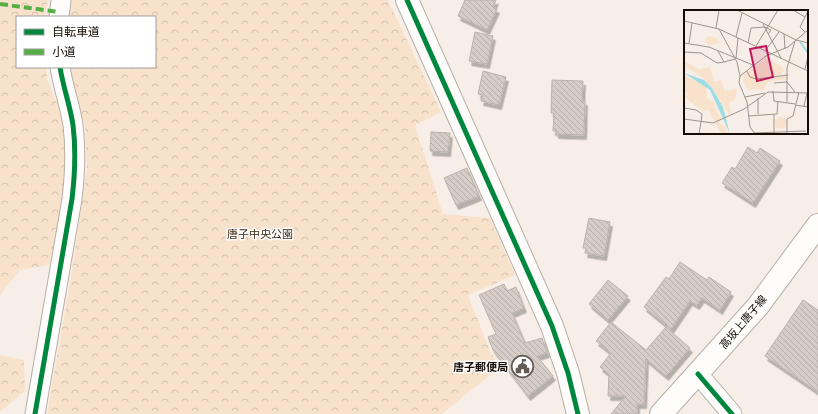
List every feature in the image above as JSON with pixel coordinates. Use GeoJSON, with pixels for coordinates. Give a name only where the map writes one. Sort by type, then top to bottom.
{"type":"FeatureCollection","features":[{"type":"Feature","properties":{"kind":"street"},"geometry":{"type":"LineString","coordinates":[[59,16],[61,0]]}},
{"type":"Feature","properties":{"kind":"street"},"geometry":{"type":"LineString","coordinates":[[412,3],[552,326],[568,373],[578,414]]}},
{"type":"Feature","properties":{"kind":"street"},"geometry":{"type":"LineString","coordinates":[[35,414],[72,199],[75,164],[72,124],[62,84],[60,68]]}},
{"type":"Feature","properties":{"kind":"street","name":"高坂上唐子線"},"geometry":{"type":"LineString","coordinates":[[661,414],[758,306],[818,225]]}},
{"type":"Feature","properties":{"kind":"street"},"geometry":{"type":"LineString","coordinates":[[698,374],[732,414]]}},
{"type":"Feature","properties":{"kind":"green space"},"geometry":{"type":"Polygon","coordinates":[[[0,0],[48,0],[45,16],[16,16],[16,68],[46,68],[47,79],[72,140],[63,213],[49,265],[20,270],[0,295],[0,0]]]}},
{"type":"Feature","properties":{"kind":"green space","name":"唐子中央公園"},"geometry":{"type":"Polygon","coordinates":[[[71,0],[388,0],[441,112],[415,125],[443,214],[490,218],[515,275],[468,295],[490,351],[500,367],[442,414],[47,414],[71,277],[87,167],[85,127],[72,84],[69,68],[156,68],[156,16],[68,16],[71,0]]]}},
{"type":"Feature","properties":{"kind":"green space"},"geometry":{"type":"Polygon","coordinates":[[[0,355],[24,360],[25,391],[0,412],[0,355]]]}},
{"type":"Feature","properties":{"kind":"building"},"geometry":{"type":"Polygon","coordinates":[[[465,0],[496,0],[493,7],[497,9],[487,30],[458,16],[465,0]]]}},
{"type":"Feature","properties":{"kind":"building"},"geometry":{"type":"Polygon","coordinates":[[[475,32],[493,36],[487,64],[469,61],[475,32]]]}},
{"type":"Feature","properties":{"kind":"building"},"geometry":{"type":"Polygon","coordinates":[[[483,71],[506,77],[499,105],[481,101],[483,95],[478,94],[483,71]]]}},
{"type":"Feature","properties":{"kind":"building"},"geometry":{"type":"Polygon","coordinates":[[[552,80],[583,81],[582,101],[585,101],[584,135],[556,134],[556,131],[553,131],[554,113],[551,113],[552,80]]]}},
{"type":"Feature","properties":{"kind":"building"},"geometry":{"type":"Polygon","coordinates":[[[431,132],[450,133],[448,152],[430,151],[431,132]]]}},
{"type":"Feature","properties":{"kind":"building"},"geometry":{"type":"Polygon","coordinates":[[[748,147],[757,153],[760,148],[780,161],[753,203],[722,183],[732,167],[735,169],[748,147]]]}},
{"type":"Feature","properties":{"kind":"building"},"geometry":{"type":"Polygon","coordinates":[[[467,168],[479,196],[456,205],[444,178],[467,168]]]}},
{"type":"Feature","properties":{"kind":"building"},"geometry":{"type":"Polygon","coordinates":[[[589,218],[610,222],[604,256],[585,253],[586,248],[583,248],[589,218]]]}},
{"type":"Feature","properties":{"kind":"building"},"geometry":{"type":"Polygon","coordinates":[[[680,262],[707,280],[709,277],[731,292],[720,310],[702,298],[697,305],[690,301],[671,329],[644,307],[666,277],[669,279],[680,262]]]}},
{"type":"Feature","properties":{"kind":"building"},"geometry":{"type":"Polygon","coordinates":[[[608,280],[628,296],[608,320],[589,304],[608,280]]]}},
{"type":"Feature","properties":{"kind":"building"},"geometry":{"type":"Polygon","coordinates":[[[504,284],[507,291],[516,287],[524,308],[512,313],[525,343],[542,338],[547,353],[537,356],[553,376],[528,396],[493,350],[488,337],[496,334],[479,295],[504,284]]]}},
{"type":"Feature","properties":{"kind":"building"},"geometry":{"type":"Polygon","coordinates":[[[803,300],[818,310],[818,392],[765,356],[803,300]]]}},
{"type":"Feature","properties":{"kind":"building"},"geometry":{"type":"Polygon","coordinates":[[[611,322],[646,350],[666,327],[690,348],[666,376],[646,359],[644,404],[637,404],[637,414],[611,414],[626,396],[608,396],[609,374],[600,367],[611,353],[596,341],[611,322]]]}},
{"type":"Feature","properties":{"kind":"marked path"},"geometry":{"type":"LineString","coordinates":[[0,4],[59,12]]}},
{"type":"Feature","properties":{"kind":"cycle path"},"geometry":{"type":"LineString","coordinates":[[407,0],[552,326],[568,373],[578,414]]}},
{"type":"Feature","properties":{"kind":"cycle path"},"geometry":{"type":"LineString","coordinates":[[35,414],[74,180],[75,152],[73,125],[60,68]]}},
{"type":"Feature","properties":{"kind":"cycle path"},"geometry":{"type":"LineString","coordinates":[[698,374],[732,414]]}},
{"type":"Feature","properties":{"kind":"place","name":"唐子郵便局"},"geometry":{"type":"Point","coordinates":[523,367]}}]}
